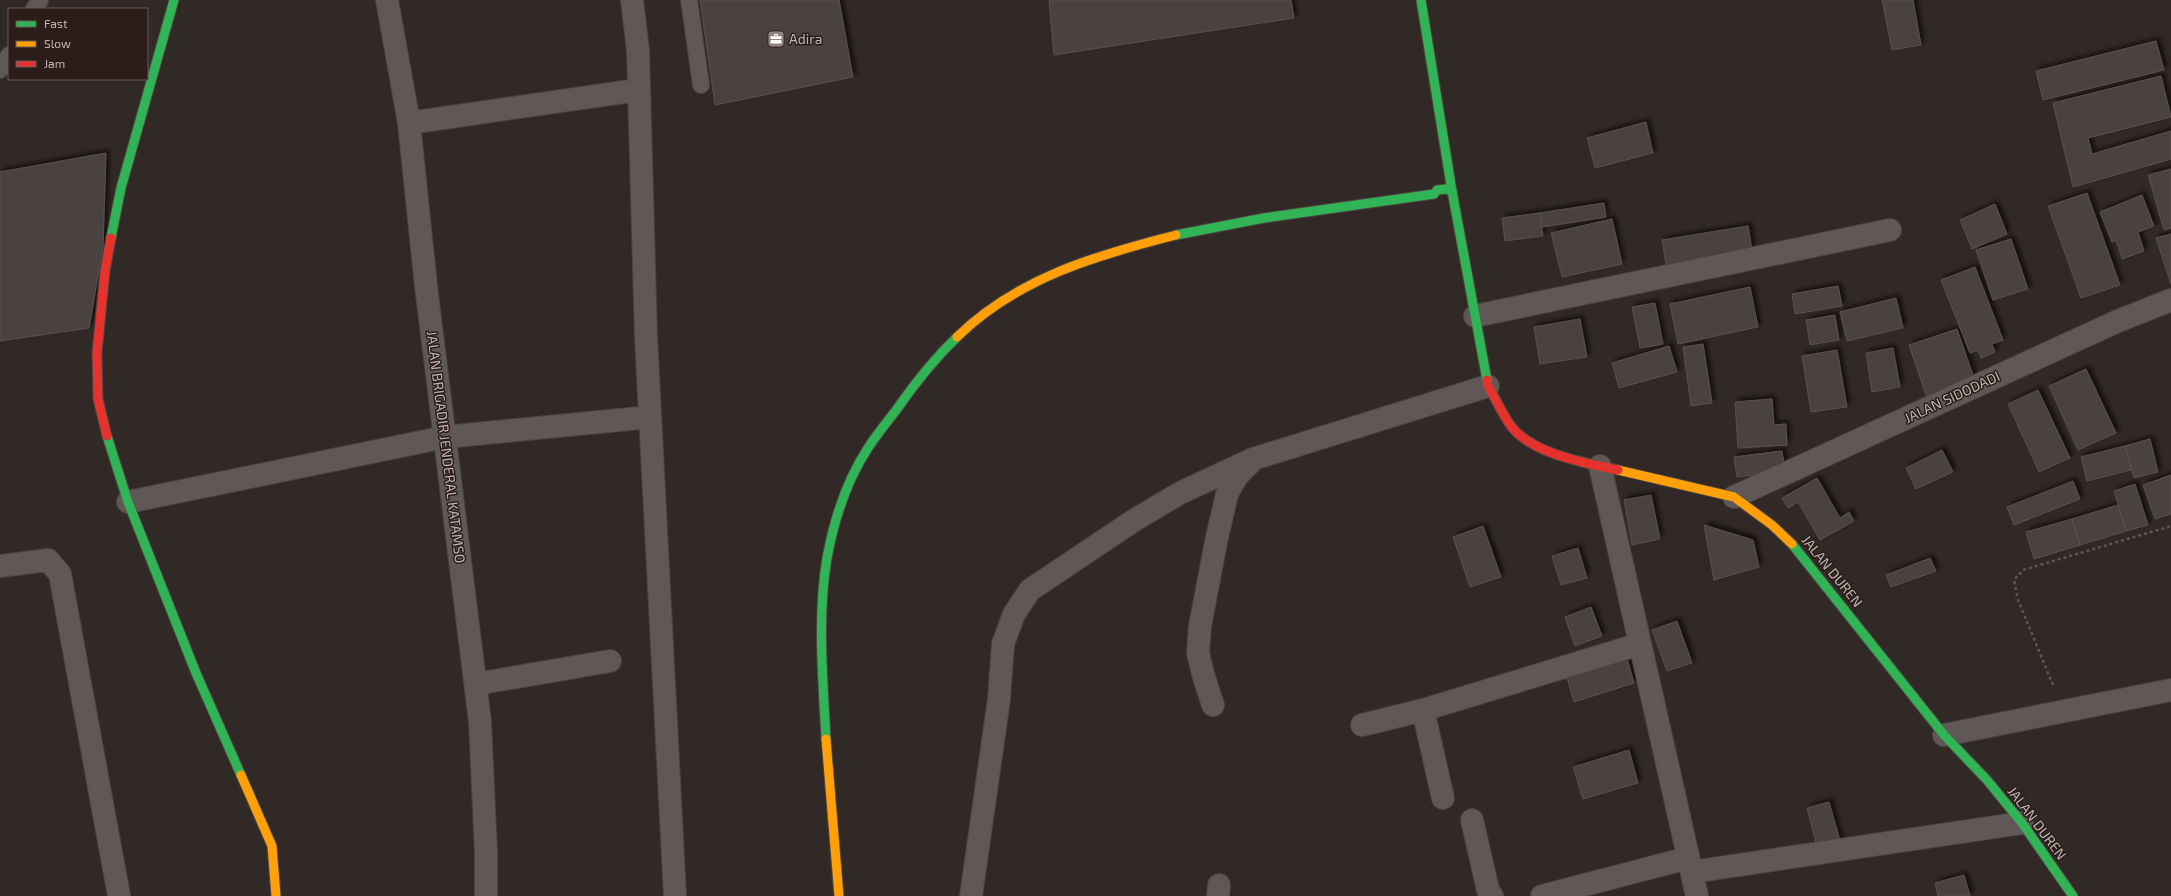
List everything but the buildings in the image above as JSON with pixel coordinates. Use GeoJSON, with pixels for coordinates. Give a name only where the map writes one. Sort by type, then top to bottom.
{"type":"FeatureCollection","features":[{"type":"Feature","properties":{"kind":"street"},"geometry":{"type":"LineString","coordinates":[[174,0],[121,188],[105,271],[97,354],[98,399],[108,438],[128,502],[196,673],[272,846],[276,896]]}},
{"type":"Feature","properties":{"kind":"street","name":"JALAN BRIGADIR JENDERAL KATAMSO"},"geometry":{"type":"LineString","coordinates":[[387,0],[409,123],[426,286],[476,684],[480,722],[485,829],[486,896]]}},
{"type":"Feature","properties":{"kind":"street"},"geometry":{"type":"LineString","coordinates":[[632,0],[638,51],[638,90],[650,417],[675,896]]}},
{"type":"Feature","properties":{"kind":"street","name":"JALAN DUREN"},"geometry":{"type":"LineString","coordinates":[[1421,0],[1445,192],[1475,316],[1488,386],[1512,427],[1533,444],[1559,455],[1734,497],[1772,525],[1796,548],[1944,735],[1986,780],[2022,823],[2073,896]]}},
{"type":"Feature","properties":{"kind":"street"},"geometry":{"type":"LineString","coordinates":[[409,123],[638,90]]}},
{"type":"Feature","properties":{"kind":"street"},"geometry":{"type":"LineString","coordinates":[[839,896],[831,823],[823,666],[822,604],[828,556],[842,505],[867,450],[904,398],[945,348],[988,310],[1050,274],[1122,249],[1180,233],[1253,220],[1445,192]]}},
{"type":"Feature","properties":{"kind":"street"},"geometry":{"type":"LineString","coordinates":[[1475,316],[1890,230]]}},
{"type":"Feature","properties":{"kind":"street","name":"JALAN SIDODADI"},"geometry":{"type":"LineString","coordinates":[[1734,497],[2118,321],[2171,300]]}},
{"type":"Feature","properties":{"kind":"street"},"geometry":{"type":"LineString","coordinates":[[971,896],[999,699],[1003,644],[1014,614],[1030,590],[1132,521],[1180,493],[1253,459],[1488,386]]}},
{"type":"Feature","properties":{"kind":"street"},"geometry":{"type":"LineString","coordinates":[[128,502],[445,437],[650,417]]}},
{"type":"Feature","properties":{"kind":"street"},"geometry":{"type":"LineString","coordinates":[[1213,705],[1198,653],[1203,607],[1228,494],[1237,476],[1253,459]]}},
{"type":"Feature","properties":{"kind":"street"},"geometry":{"type":"LineString","coordinates":[[1600,466],[1697,896]]}},
{"type":"Feature","properties":{"kind":"street"},"geometry":{"type":"LineString","coordinates":[[0,566],[48,560],[60,574],[119,896]]}},
{"type":"Feature","properties":{"kind":"street"},"geometry":{"type":"LineString","coordinates":[[1362,725],[1423,710],[1640,644]]}},
{"type":"Feature","properties":{"kind":"street"},"geometry":{"type":"LineString","coordinates":[[476,684],[610,661]]}},
{"type":"Feature","properties":{"kind":"street"},"geometry":{"type":"LineString","coordinates":[[1944,735],[2171,690]]}},
{"type":"Feature","properties":{"kind":"street"},"geometry":{"type":"LineString","coordinates":[[1423,710],[1443,798]]}},
{"type":"Feature","properties":{"kind":"street"},"geometry":{"type":"LineString","coordinates":[[1472,820],[1488,890],[1492,896]]}},
{"type":"Feature","properties":{"kind":"street"},"geometry":{"type":"LineString","coordinates":[[1542,896],[1690,865],[2022,823]]}},
{"type":"Feature","properties":{"kind":"lane"},"geometry":{"type":"LineString","coordinates":[[689,0],[701,84]]}},
{"type":"Feature","properties":{"kind":"lane"},"geometry":{"type":"LineString","coordinates":[[0,70],[8,57]]}},
{"type":"Feature","properties":{"kind":"path"},"geometry":{"type":"LineString","coordinates":[[2064,711],[2018,600],[2014,580],[2023,570],[2171,526]]}},
{"type":"Feature","properties":{"kind":"traffic: fast"},"geometry":{"type":"LineString","coordinates":[[111,238],[121,188],[174,0]]}},
{"type":"Feature","properties":{"kind":"traffic: fast"},"geometry":{"type":"LineString","coordinates":[[1421,0],[1452,191],[1487,380]]}},
{"type":"Feature","properties":{"kind":"traffic: fast"},"geometry":{"type":"LineString","coordinates":[[1176,235],[1264,218],[1434,194],[1437,190],[1446,189],[1452,191]]}},
{"type":"Feature","properties":{"kind":"traffic: fast"},"geometry":{"type":"LineString","coordinates":[[826,739],[822,671],[822,603],[827,558],[833,529],[842,501],[860,460],[871,443],[925,372],[957,337]]}},
{"type":"Feature","properties":{"kind":"traffic: fast"},"geometry":{"type":"LineString","coordinates":[[107,436],[128,502],[196,673],[241,775]]}},
{"type":"Feature","properties":{"kind":"traffic: fast"},"geometry":{"type":"LineString","coordinates":[[1792,544],[1944,735],[1987,780],[2022,823],[2073,896]]}},
{"type":"Feature","properties":{"kind":"traffic: slow"},"geometry":{"type":"LineString","coordinates":[[957,337],[980,316],[1005,299],[1059,271],[1117,251],[1176,235]]}},
{"type":"Feature","properties":{"kind":"traffic: slow"},"geometry":{"type":"LineString","coordinates":[[1618,470],[1734,497],[1772,525],[1792,544]]}},
{"type":"Feature","properties":{"kind":"traffic: slow"},"geometry":{"type":"LineString","coordinates":[[826,739],[839,896]]}},
{"type":"Feature","properties":{"kind":"traffic: slow"},"geometry":{"type":"LineString","coordinates":[[241,775],[272,846],[276,896]]}},
{"type":"Feature","properties":{"kind":"traffic: jam"},"geometry":{"type":"LineString","coordinates":[[107,436],[98,399],[97,353],[105,271],[111,238]]}},
{"type":"Feature","properties":{"kind":"traffic: jam"},"geometry":{"type":"LineString","coordinates":[[1487,380],[1488,386],[1505,417],[1520,436],[1532,444],[1560,456],[1618,470]]}},
{"type":"Feature","properties":{"kind":"place","name":"Adira"},"geometry":{"type":"Point","coordinates":[776,39]}}]}
